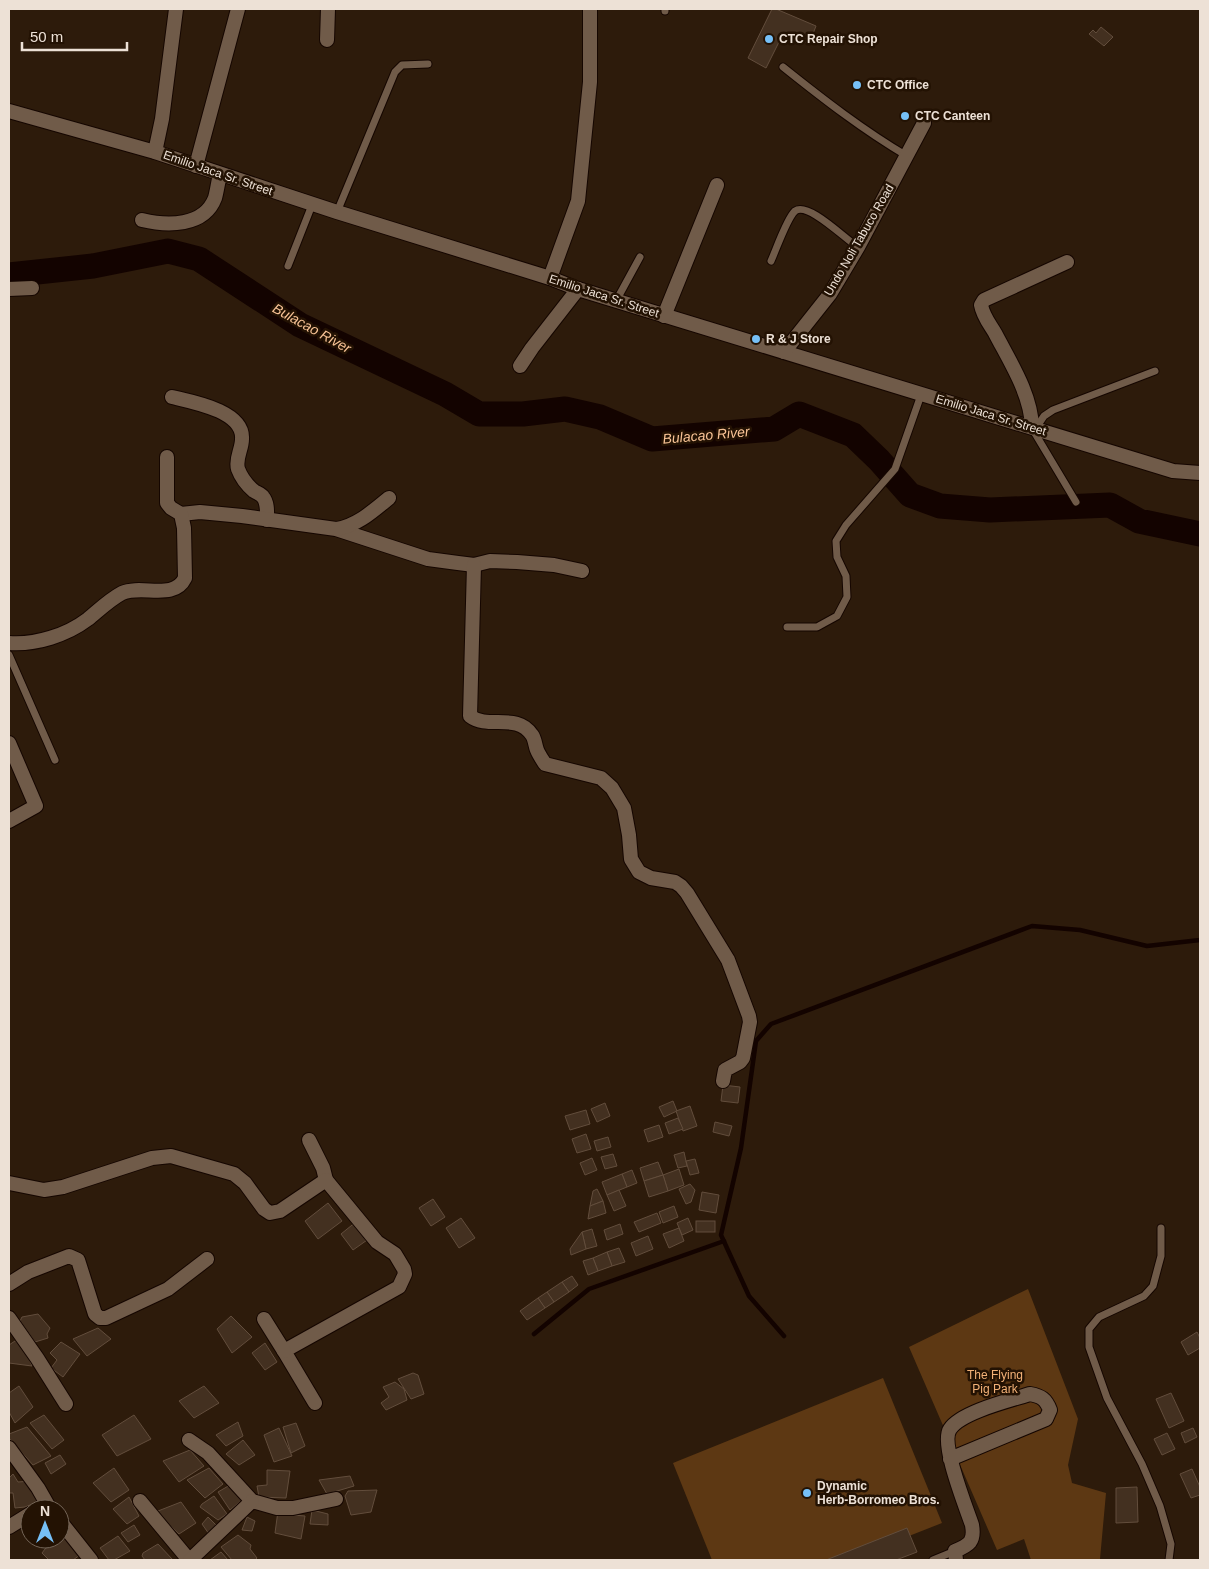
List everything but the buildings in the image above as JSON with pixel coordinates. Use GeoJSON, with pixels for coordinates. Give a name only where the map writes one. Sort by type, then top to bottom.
{"type":"FeatureCollection","features":[{"type":"Feature","properties":{"kind":"street"},"geometry":{"type":"LineString","coordinates":[[155,152],[162,119],[176,9]]}},
{"type":"Feature","properties":{"kind":"street"},"geometry":{"type":"LineString","coordinates":[[196,166],[238,9]]}},
{"type":"Feature","properties":{"kind":"street"},"geometry":{"type":"LineString","coordinates":[[327,40],[328,9]]}},
{"type":"Feature","properties":{"kind":"street"},"geometry":{"type":"LineString","coordinates":[[550,278],[578,201],[590,82],[590,9]]}},
{"type":"Feature","properties":{"kind":"street","name":"Emilio Jaca Sr. Street"},"geometry":{"type":"LineString","coordinates":[[9,111],[155,152],[312,205],[922,395],[1173,471],[1200,473]]}},
{"type":"Feature","properties":{"kind":"street","name":"Undo Noli Tabuco Road"},"geometry":{"type":"LineString","coordinates":[[784,352],[830,294],[858,247],[924,123]]}},
{"type":"Feature","properties":{"kind":"street"},"geometry":{"type":"LineString","coordinates":[[142,220],[176,223],[187,222],[197,218],[206,212],[214,199],[220,175]]}},
{"type":"Feature","properties":{"kind":"street"},"geometry":{"type":"LineString","coordinates":[[664,316],[717,185]]}},
{"type":"Feature","properties":{"kind":"street"},"geometry":{"type":"LineString","coordinates":[[1034,428],[1029,402],[1015,372],[985,318],[981,305],[984,300],[1067,262]]}},
{"type":"Feature","properties":{"kind":"street"},"geometry":{"type":"LineString","coordinates":[[9,289],[32,288]]}},
{"type":"Feature","properties":{"kind":"street"},"geometry":{"type":"LineString","coordinates":[[520,366],[578,289]]}},
{"type":"Feature","properties":{"kind":"street"},"geometry":{"type":"LineString","coordinates":[[172,397],[217,410],[232,419],[240,427],[242,441],[237,458],[238,468],[251,488],[263,496],[266,502],[267,520]]}},
{"type":"Feature","properties":{"kind":"street"},"geometry":{"type":"LineString","coordinates":[[167,457],[167,503],[181,514],[200,512],[336,530],[428,559],[474,565],[490,561],[517,562],[554,565],[582,571]]}},
{"type":"Feature","properties":{"kind":"street"},"geometry":{"type":"LineString","coordinates":[[336,530],[359,522],[389,498]]}},
{"type":"Feature","properties":{"kind":"street"},"geometry":{"type":"LineString","coordinates":[[9,643],[38,641],[54,637],[86,620],[124,592],[142,590],[169,591],[182,585],[185,578],[184,528],[181,514]]}},
{"type":"Feature","properties":{"kind":"street"},"geometry":{"type":"LineString","coordinates":[[474,565],[470,716],[476,721],[508,722],[523,725],[533,735],[538,752],[545,764],[601,778],[612,788],[624,808],[631,859],[639,872],[650,878],[675,882],[687,893],[728,960],[749,1016],[750,1022],[743,1058],[740,1062],[725,1070],[723,1081]]}},
{"type":"Feature","properties":{"kind":"street"},"geometry":{"type":"LineString","coordinates":[[9,743],[36,806],[9,821]]}},
{"type":"Feature","properties":{"kind":"street"},"geometry":{"type":"LineString","coordinates":[[284,1351],[399,1287],[405,1274],[395,1254],[377,1242],[326,1180],[323,1168],[309,1140]]}},
{"type":"Feature","properties":{"kind":"street"},"geometry":{"type":"LineString","coordinates":[[9,1183],[44,1190],[63,1187],[152,1158],[171,1156],[234,1174],[245,1183],[264,1209],[275,1213],[326,1180]]}},
{"type":"Feature","properties":{"kind":"street"},"geometry":{"type":"LineString","coordinates":[[9,1284],[28,1272],[69,1256],[78,1260],[95,1314],[100,1318],[106,1318],[168,1289],[207,1259]]}},
{"type":"Feature","properties":{"kind":"street"},"geometry":{"type":"LineString","coordinates":[[9,1318],[38,1358],[66,1404]]}},
{"type":"Feature","properties":{"kind":"street"},"geometry":{"type":"LineString","coordinates":[[264,1318],[315,1403]]}},
{"type":"Feature","properties":{"kind":"street"},"geometry":{"type":"LineString","coordinates":[[950,1460],[1046,1419],[1050,1410],[1046,1401],[1040,1395],[1030,1394],[968,1415],[948,1430],[947,1439],[950,1460],[972,1525],[973,1535],[968,1546],[955,1556]]}},
{"type":"Feature","properties":{"kind":"street"},"geometry":{"type":"LineString","coordinates":[[189,1440],[208,1453],[252,1501],[277,1508],[293,1508],[336,1499]]}},
{"type":"Feature","properties":{"kind":"street"},"geometry":{"type":"LineString","coordinates":[[9,1448],[38,1488],[41,1499]]}},
{"type":"Feature","properties":{"kind":"street"},"geometry":{"type":"LineString","coordinates":[[140,1501],[189,1560],[252,1501]]}},
{"type":"Feature","properties":{"kind":"street"},"geometry":{"type":"LineString","coordinates":[[9,1527],[20,1520]]}},
{"type":"Feature","properties":{"kind":"street"},"geometry":{"type":"LineString","coordinates":[[70,1534],[91,1560]]}},
{"type":"Feature","properties":{"kind":"lane"},"geometry":{"type":"LineString","coordinates":[[336,212],[395,72],[402,65],[428,64]]}},
{"type":"Feature","properties":{"kind":"lane"},"geometry":{"type":"LineString","coordinates":[[783,67],[846,116],[907,156]]}},
{"type":"Feature","properties":{"kind":"lane"},"geometry":{"type":"LineString","coordinates":[[288,266],[312,205]]}},
{"type":"Feature","properties":{"kind":"lane"},"geometry":{"type":"LineString","coordinates":[[771,261],[791,218],[800,209],[806,209],[858,247]]}},
{"type":"Feature","properties":{"kind":"lane"},"geometry":{"type":"LineString","coordinates":[[616,301],[640,257]]}},
{"type":"Feature","properties":{"kind":"lane"},"geometry":{"type":"LineString","coordinates":[[1076,502],[1034,428],[1044,416],[1053,410],[1155,371]]}},
{"type":"Feature","properties":{"kind":"lane"},"geometry":{"type":"LineString","coordinates":[[787,627],[817,627],[837,616],[847,597],[846,576],[837,557],[836,540],[846,525],[895,469],[922,395]]}},
{"type":"Feature","properties":{"kind":"lane"},"geometry":{"type":"LineString","coordinates":[[9,655],[55,760]]}},
{"type":"Feature","properties":{"kind":"lane"},"geometry":{"type":"LineString","coordinates":[[1161,1228],[1161,1256],[1153,1286],[1144,1296],[1099,1317],[1089,1329],[1089,1347],[1107,1398],[1142,1464],[1160,1506],[1171,1544],[1169,1560]]}},
{"type":"Feature","properties":{"kind":"lane"},"geometry":{"type":"LineString","coordinates":[[933,1560],[955,1556]]}},
{"type":"Feature","properties":{"kind":"green space","name":"The Flying Pig Park"},"geometry":{"type":"Polygon","coordinates":[[[1028,1289],[1078,1419],[1068,1465],[1072,1483],[1106,1493],[1100,1559],[1031,1560],[1024,1539],[997,1550],[909,1347],[1028,1289]]]}},
{"type":"Feature","properties":{"kind":"green space","name":"Dynamic Herb-Borromeo Bros."},"geometry":{"type":"Polygon","coordinates":[[[883,1378],[942,1523],[848,1560],[712,1560],[673,1463],[883,1378]]]}},
{"type":"Feature","properties":{"kind":"waterway","name":"Bulacao River"},"geometry":{"type":"LineString","coordinates":[[9,275],[93,266],[168,251],[199,259],[300,325],[445,394],[479,414],[523,414],[565,409],[600,417],[652,439],[774,429],[799,414],[853,435],[879,460],[910,495],[940,506],[990,510],[1110,505],[1139,521],[1200,534]]}},
{"type":"Feature","properties":{"kind":"waterway"},"geometry":{"type":"LineString","coordinates":[[784,1336],[749,1296],[721,1235],[741,1148],[756,1041],[771,1024],[1032,926],[1080,930],[1147,946],[1200,940]]}},
{"type":"Feature","properties":{"kind":"waterway"},"geometry":{"type":"LineString","coordinates":[[534,1334],[589,1289],[724,1241]]}},
{"type":"Feature","properties":{"kind":"place","name":"CTC Repair Shop"},"geometry":{"type":"Point","coordinates":[769,39]}},
{"type":"Feature","properties":{"kind":"place","name":"CTC Office"},"geometry":{"type":"Point","coordinates":[857,85]}},
{"type":"Feature","properties":{"kind":"place","name":"CTC Canteen"},"geometry":{"type":"Point","coordinates":[905,116]}},
{"type":"Feature","properties":{"kind":"place","name":"R & J Store"},"geometry":{"type":"Point","coordinates":[756,339]}},
{"type":"Feature","properties":{"kind":"place","name":"Dynamic Herb-Borromeo Bros."},"geometry":{"type":"Point","coordinates":[807,1493]}}]}
